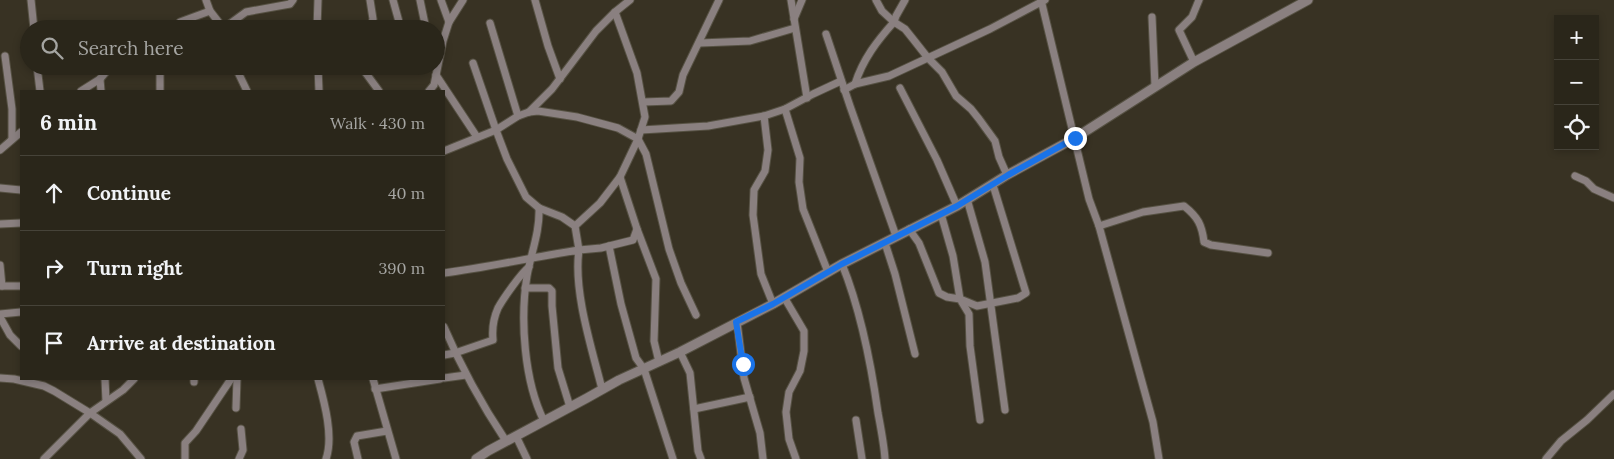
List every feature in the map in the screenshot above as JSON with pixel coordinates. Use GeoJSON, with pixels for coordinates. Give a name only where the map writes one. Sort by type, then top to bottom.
{"type":"FeatureCollection","features":[{"type":"Feature","properties":{"kind":"street"},"geometry":{"type":"LineString","coordinates":[[31,0],[33,20]]}},
{"type":"Feature","properties":{"kind":"street"},"geometry":{"type":"LineString","coordinates":[[206,0],[210,11],[217,20]]}},
{"type":"Feature","properties":{"kind":"street"},"geometry":{"type":"LineString","coordinates":[[235,20],[246,12],[290,4],[293,0]]}},
{"type":"Feature","properties":{"kind":"street"},"geometry":{"type":"LineString","coordinates":[[317,20],[318,0]]}},
{"type":"Feature","properties":{"kind":"street"},"geometry":{"type":"LineString","coordinates":[[370,0],[373,20]]}},
{"type":"Feature","properties":{"kind":"street"},"geometry":{"type":"LineString","coordinates":[[392,0],[398,20]]}},
{"type":"Feature","properties":{"kind":"street"},"geometry":{"type":"LineString","coordinates":[[420,0],[423,20]]}},
{"type":"Feature","properties":{"kind":"street"},"geometry":{"type":"LineString","coordinates":[[441,0],[449,22]]}},
{"type":"Feature","properties":{"kind":"street"},"geometry":{"type":"LineString","coordinates":[[445,35],[449,22],[463,0]]}},
{"type":"Feature","properties":{"kind":"street"},"geometry":{"type":"LineString","coordinates":[[535,0],[560,79]]}},
{"type":"Feature","properties":{"kind":"street"},"geometry":{"type":"LineString","coordinates":[[529,112],[552,89],[596,31],[630,0]]}},
{"type":"Feature","properties":{"kind":"street"},"geometry":{"type":"LineString","coordinates":[[643,102],[671,101],[679,92],[684,75],[719,0]]}},
{"type":"Feature","properties":{"kind":"street"},"geometry":{"type":"LineString","coordinates":[[791,0],[807,98]]}},
{"type":"Feature","properties":{"kind":"street"},"geometry":{"type":"LineString","coordinates":[[794,19],[802,0]]}},
{"type":"Feature","properties":{"kind":"street"},"geometry":{"type":"LineString","coordinates":[[876,0],[882,11],[905,29],[942,72],[956,96],[971,108],[995,141],[1008,175]]}},
{"type":"Feature","properties":{"kind":"street"},"geometry":{"type":"LineString","coordinates":[[1194,62],[1179,30],[1192,17],[1199,0]]}},
{"type":"Feature","properties":{"kind":"street"},"geometry":{"type":"LineString","coordinates":[[476,459],[619,380],[680,352],[773,304],[842,264],[957,206],[1075,138],[1194,62],[1297,3],[1308,0]]}},
{"type":"Feature","properties":{"kind":"street"},"geometry":{"type":"LineString","coordinates":[[855,84],[860,68],[868,53],[894,22],[905,1]]}},
{"type":"Feature","properties":{"kind":"street"},"geometry":{"type":"LineString","coordinates":[[844,90],[855,84],[889,76],[990,29],[1043,1],[1087,191],[1099,226],[1153,422],[1159,459]]}},
{"type":"Feature","properties":{"kind":"street"},"geometry":{"type":"LineString","coordinates":[[185,20],[210,11]]}},
{"type":"Feature","properties":{"kind":"street"},"geometry":{"type":"LineString","coordinates":[[575,226],[600,203],[620,177],[638,139],[645,117],[638,73],[615,12]]}},
{"type":"Feature","properties":{"kind":"street"},"geometry":{"type":"LineString","coordinates":[[1152,17],[1155,86]]}},
{"type":"Feature","properties":{"kind":"street"},"geometry":{"type":"LineString","coordinates":[[490,23],[518,116]]}},
{"type":"Feature","properties":{"kind":"street"},"geometry":{"type":"LineString","coordinates":[[700,43],[750,41],[796,28]]}},
{"type":"Feature","properties":{"kind":"street"},"geometry":{"type":"LineString","coordinates":[[826,34],[896,236]]}},
{"type":"Feature","properties":{"kind":"street"},"geometry":{"type":"LineString","coordinates":[[5,56],[12,109],[12,139]]}},
{"type":"Feature","properties":{"kind":"street"},"geometry":{"type":"LineString","coordinates":[[474,63],[507,159],[526,196],[539,208],[562,217],[575,226],[579,250],[577,264],[583,313],[602,390]]}},
{"type":"Feature","properties":{"kind":"street"},"geometry":{"type":"LineString","coordinates":[[38,75],[40,90]]}},
{"type":"Feature","properties":{"kind":"street"},"geometry":{"type":"LineString","coordinates":[[83,90],[103,75]]}},
{"type":"Feature","properties":{"kind":"street"},"geometry":{"type":"LineString","coordinates":[[160,75],[160,90]]}},
{"type":"Feature","properties":{"kind":"street"},"geometry":{"type":"LineString","coordinates":[[240,75],[247,90]]}},
{"type":"Feature","properties":{"kind":"street"},"geometry":{"type":"LineString","coordinates":[[318,75],[319,90]]}},
{"type":"Feature","properties":{"kind":"street"},"geometry":{"type":"LineString","coordinates":[[367,75],[378,90]]}},
{"type":"Feature","properties":{"kind":"street"},"geometry":{"type":"LineString","coordinates":[[430,90],[434,85],[436,75]]}},
{"type":"Feature","properties":{"kind":"street"},"geometry":{"type":"LineString","coordinates":[[436,75],[477,137]]}},
{"type":"Feature","properties":{"kind":"street"},"geometry":{"type":"LineString","coordinates":[[100,79],[101,90]]}},
{"type":"Feature","properties":{"kind":"street"},"geometry":{"type":"LineString","coordinates":[[640,130],[708,126],[764,116],[785,109],[841,81]]}},
{"type":"Feature","properties":{"kind":"street"},"geometry":{"type":"LineString","coordinates":[[900,88],[937,160],[957,206]]}},
{"type":"Feature","properties":{"kind":"street"},"geometry":{"type":"LineString","coordinates":[[785,109],[800,158],[799,182],[803,209],[828,272]]}},
{"type":"Feature","properties":{"kind":"street"},"geometry":{"type":"LineString","coordinates":[[445,151],[496,130],[518,116],[538,111],[577,117],[618,128],[638,139],[646,154],[669,249],[681,283],[696,315]]}},
{"type":"Feature","properties":{"kind":"street"},"geometry":{"type":"LineString","coordinates":[[764,116],[768,150],[765,171],[754,190],[753,215],[761,274],[773,304]]}},
{"type":"Feature","properties":{"kind":"street"},"geometry":{"type":"LineString","coordinates":[[0,150],[20,133]]}},
{"type":"Feature","properties":{"kind":"street"},"geometry":{"type":"LineString","coordinates":[[1575,176],[1586,181],[1594,189],[1614,198]]}},
{"type":"Feature","properties":{"kind":"street"},"geometry":{"type":"LineString","coordinates":[[620,177],[656,279],[654,341],[659,362]]}},
{"type":"Feature","properties":{"kind":"street"},"geometry":{"type":"LineString","coordinates":[[909,229],[919,243],[939,293],[977,306],[1018,298],[1026,293],[993,185]]}},
{"type":"Feature","properties":{"kind":"street"},"geometry":{"type":"LineString","coordinates":[[0,188],[20,190]]}},
{"type":"Feature","properties":{"kind":"street"},"geometry":{"type":"LineString","coordinates":[[967,199],[986,262],[1005,410]]}},
{"type":"Feature","properties":{"kind":"street"},"geometry":{"type":"LineString","coordinates":[[1099,226],[1143,212],[1184,206],[1196,215],[1203,231],[1204,242],[1212,245],[1268,253]]}},
{"type":"Feature","properties":{"kind":"street"},"geometry":{"type":"LineString","coordinates":[[539,208],[537,234],[525,288],[523,319],[527,359],[537,408],[544,421]]}},
{"type":"Feature","properties":{"kind":"street"},"geometry":{"type":"LineString","coordinates":[[941,214],[953,256],[960,299],[969,314],[970,346],[980,420]]}},
{"type":"Feature","properties":{"kind":"street"},"geometry":{"type":"LineString","coordinates":[[0,224],[20,223]]}},
{"type":"Feature","properties":{"kind":"street"},"geometry":{"type":"LineString","coordinates":[[445,273],[487,267],[532,257],[601,248],[633,240],[637,229]]}},
{"type":"Feature","properties":{"kind":"street"},"geometry":{"type":"LineString","coordinates":[[885,243],[895,274],[915,354]]}},
{"type":"Feature","properties":{"kind":"street"},"geometry":{"type":"LineString","coordinates":[[609,246],[621,304],[636,358],[644,369],[673,459]]}},
{"type":"Feature","properties":{"kind":"street"},"geometry":{"type":"LineString","coordinates":[[842,264],[849,280],[874,383],[886,459]]}},
{"type":"Feature","properties":{"kind":"street"},"geometry":{"type":"LineString","coordinates":[[0,265],[1,286],[20,286]]}},
{"type":"Feature","properties":{"kind":"street"},"geometry":{"type":"LineString","coordinates":[[445,355],[493,340],[492,332],[498,309],[522,272],[529,267]]}},
{"type":"Feature","properties":{"kind":"street"},"geometry":{"type":"LineString","coordinates":[[525,288],[549,288],[552,291],[558,368],[570,407]]}},
{"type":"Feature","properties":{"kind":"street"},"geometry":{"type":"LineString","coordinates":[[784,297],[804,332],[804,351],[800,371],[789,392],[786,412],[789,439],[796,459]]}},
{"type":"Feature","properties":{"kind":"street"},"geometry":{"type":"LineString","coordinates":[[20,312],[0,316],[10,335],[20,345]]}},
{"type":"Feature","properties":{"kind":"street"},"geometry":{"type":"LineString","coordinates":[[736,322],[744,378],[760,432],[763,459]]}},
{"type":"Feature","properties":{"kind":"street"},"geometry":{"type":"LineString","coordinates":[[445,329],[483,407],[506,441]]}},
{"type":"Feature","properties":{"kind":"street"},"geometry":{"type":"LineString","coordinates":[[680,352],[690,373],[698,451],[701,459]]}},
{"type":"Feature","properties":{"kind":"street"},"geometry":{"type":"LineString","coordinates":[[445,378],[466,375]]}},
{"type":"Feature","properties":{"kind":"street"},"geometry":{"type":"LineString","coordinates":[[0,378],[14,379],[44,386],[90,413],[120,434],[142,459]]}},
{"type":"Feature","properties":{"kind":"street"},"geometry":{"type":"LineString","coordinates":[[41,380],[44,386]]}},
{"type":"Feature","properties":{"kind":"street"},"geometry":{"type":"LineString","coordinates":[[105,380],[106,401]]}},
{"type":"Feature","properties":{"kind":"street"},"geometry":{"type":"LineString","coordinates":[[44,459],[90,413],[123,390],[133,380]]}},
{"type":"Feature","properties":{"kind":"street"},"geometry":{"type":"LineString","coordinates":[[185,459],[185,444],[230,380]]}},
{"type":"Feature","properties":{"kind":"street"},"geometry":{"type":"LineString","coordinates":[[236,408],[237,380]]}},
{"type":"Feature","properties":{"kind":"street"},"geometry":{"type":"LineString","coordinates":[[318,380],[325,402],[328,435],[326,459]]}},
{"type":"Feature","properties":{"kind":"street"},"geometry":{"type":"LineString","coordinates":[[373,380],[396,459]]}},
{"type":"Feature","properties":{"kind":"street"},"geometry":{"type":"LineString","coordinates":[[375,389],[434,380]]}},
{"type":"Feature","properties":{"kind":"street"},"geometry":{"type":"LineString","coordinates":[[1546,459],[1561,441],[1587,420],[1614,394]]}},
{"type":"Feature","properties":{"kind":"street"},"geometry":{"type":"LineString","coordinates":[[694,409],[750,397]]}},
{"type":"Feature","properties":{"kind":"street"},"geometry":{"type":"LineString","coordinates":[[856,420],[862,459]]}},
{"type":"Feature","properties":{"kind":"street"},"geometry":{"type":"LineString","coordinates":[[238,459],[243,450],[241,429]]}},
{"type":"Feature","properties":{"kind":"street"},"geometry":{"type":"LineString","coordinates":[[358,459],[354,442],[357,436],[387,431]]}},
{"type":"Feature","properties":{"kind":"street"},"geometry":{"type":"LineString","coordinates":[[516,436],[527,459]]}},
{"type":"Feature","properties":{"kind":"route"},"geometry":{"type":"LineString","coordinates":[[743,364],[736,322],[773,304],[842,264],[957,206],[1075,138]]}}]}
